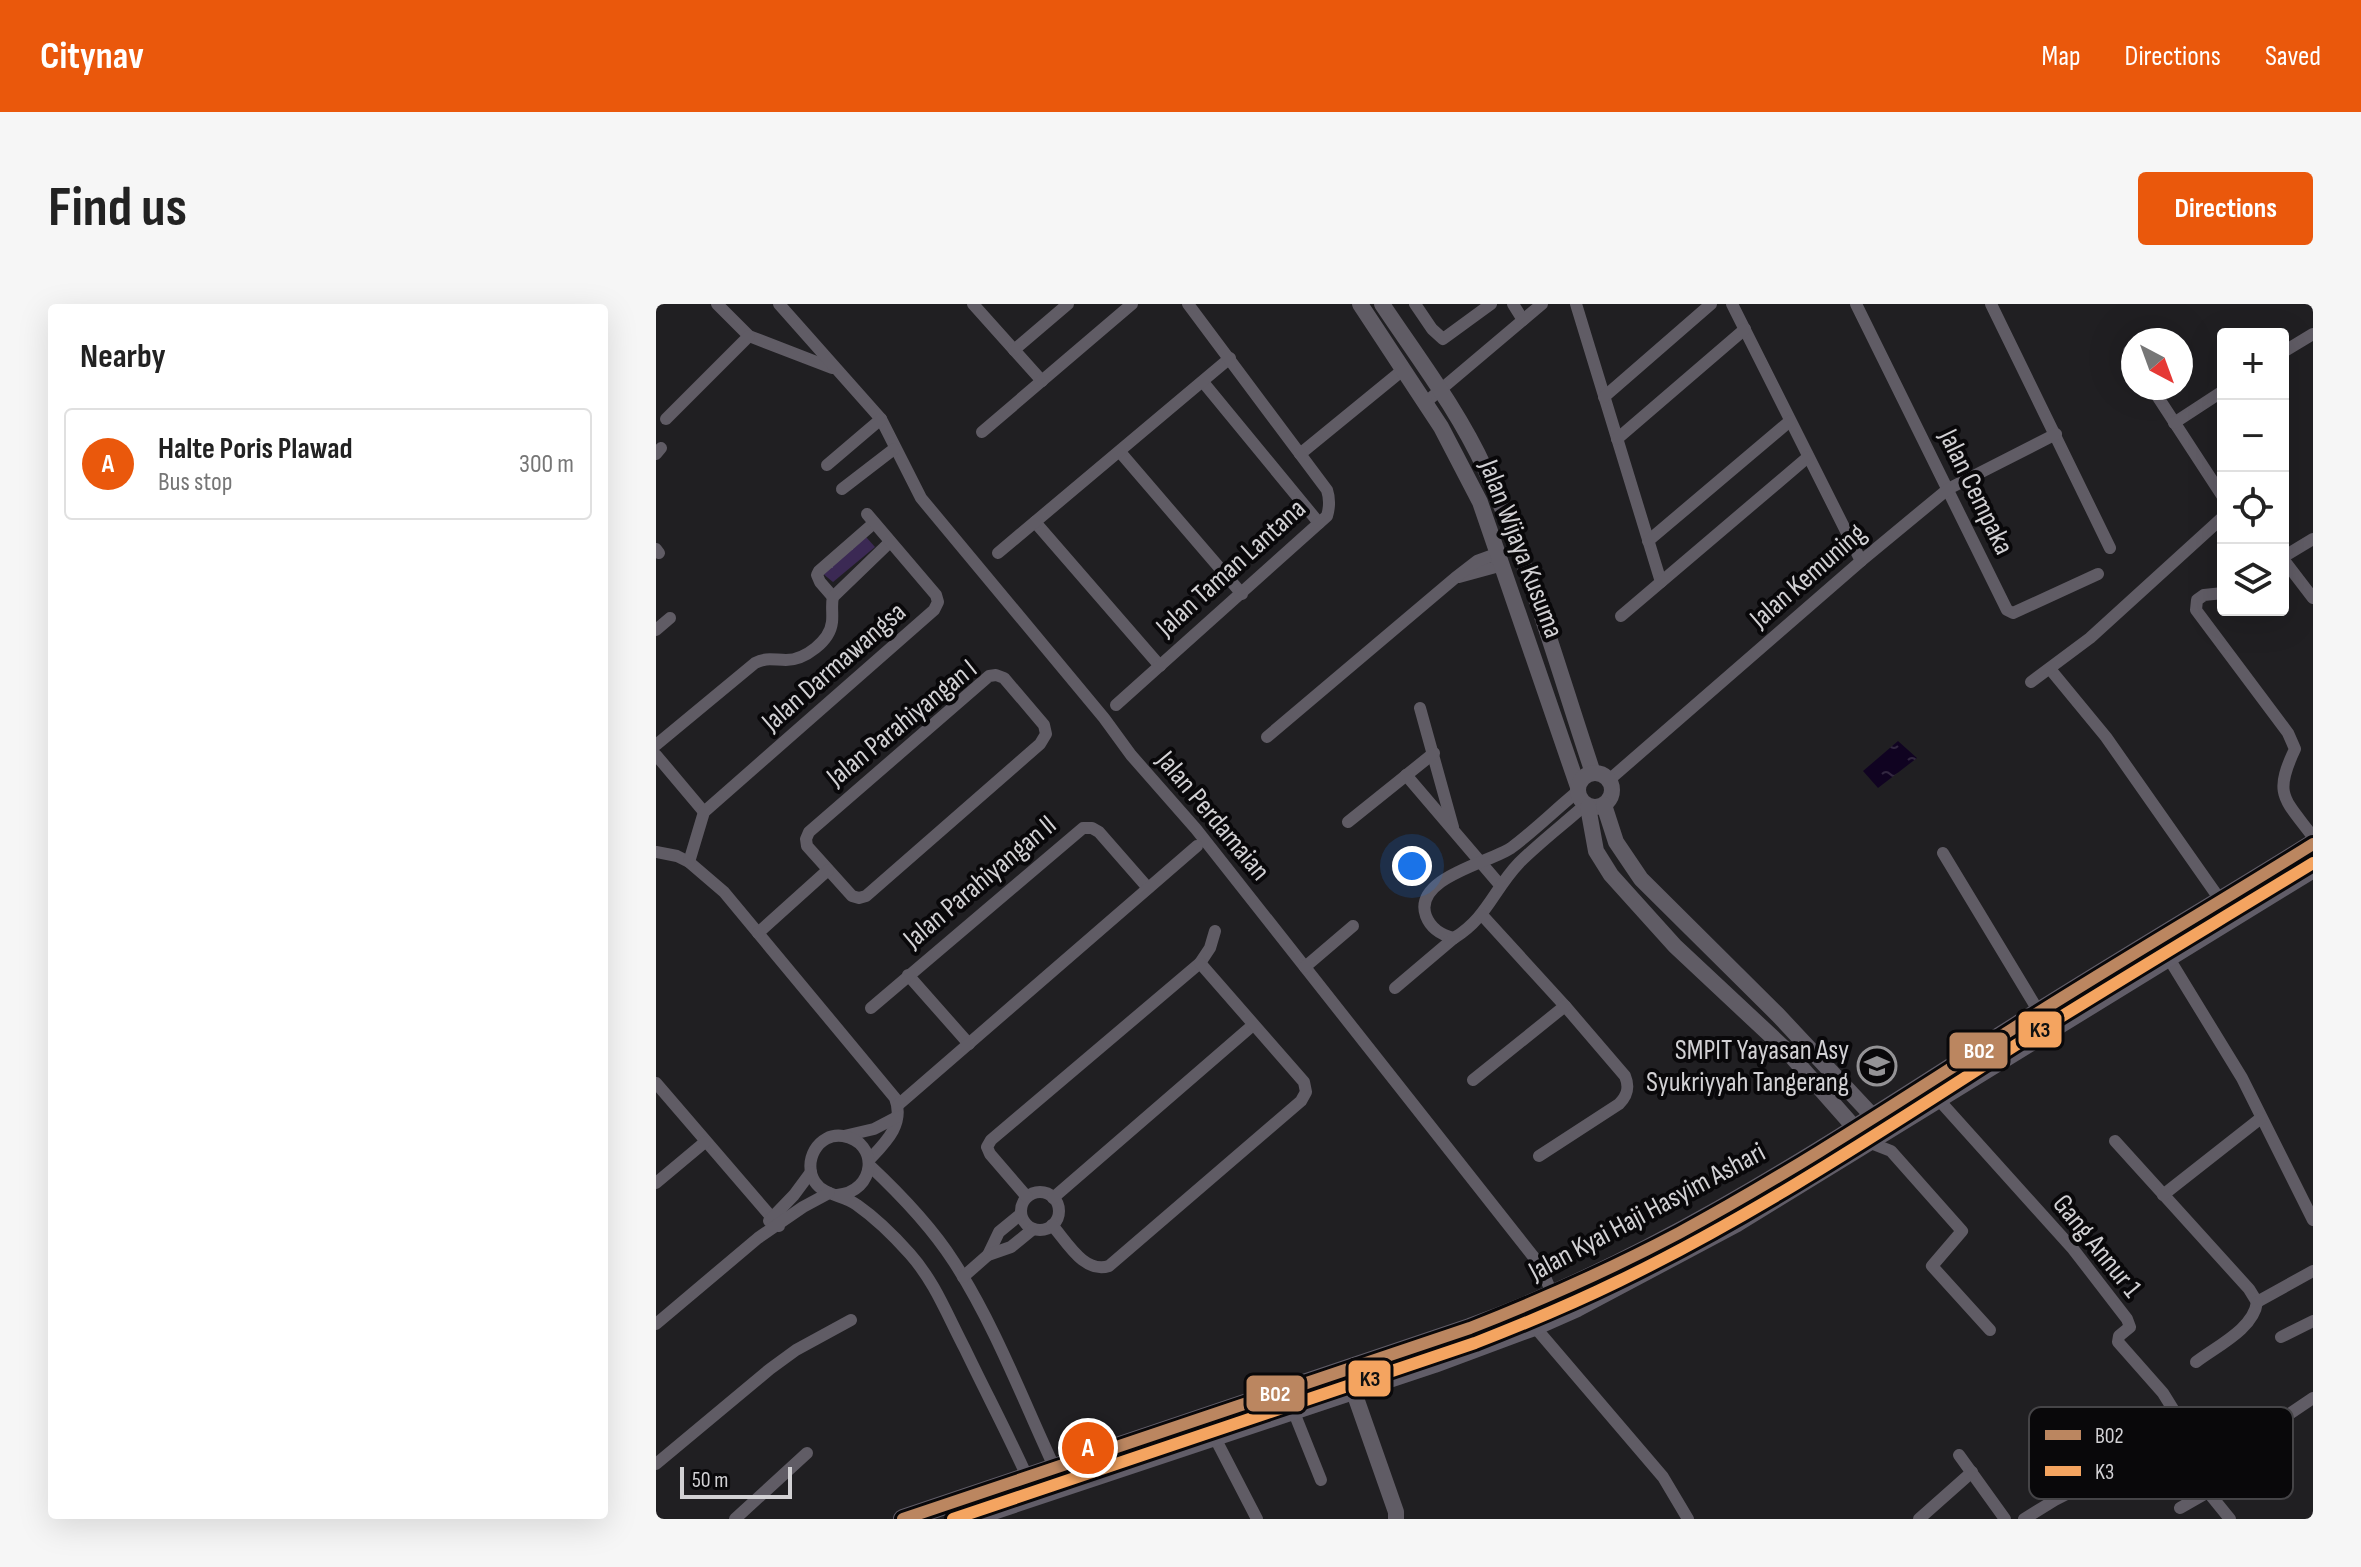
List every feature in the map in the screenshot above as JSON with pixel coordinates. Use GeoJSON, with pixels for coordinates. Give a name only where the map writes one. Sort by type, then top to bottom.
{"type":"FeatureCollection","features":[{"type":"Feature","properties":{"kind":"main road","name":"Jalan Kyai Haji Hasyim Ashari"},"geometry":{"type":"LineString","coordinates":[[1058,1477],[1214,1436],[1353,1390],[1534,1326],[1631,1280],[1709,1238],[1880,1124],[2039,1012],[2313,844]]}},
{"type":"Feature","properties":{"kind":"main road","name":"Jalan Kyai Haji Hasyim Ashari"},"geometry":{"type":"LineString","coordinates":[[1880,1124],[1938,1099],[2313,868]]}},
{"type":"Feature","properties":{"kind":"main road","name":"Jalan Kyai Haji Hasyim Ashari"},"geometry":{"type":"LineString","coordinates":[[966,1519],[1031,1487],[1553,1296],[1862,1135]]}},
{"type":"Feature","properties":{"kind":"main road","name":"Jalan Kyai Haji Hasyim Ashari"},"geometry":{"type":"LineString","coordinates":[[903,1519],[1031,1487]]}},
{"type":"Feature","properties":{"kind":"street"},"geometry":{"type":"LineString","coordinates":[[717,304],[749,336],[835,369]]}},
{"type":"Feature","properties":{"kind":"street","name":"Jalan Perdamaian"},"geometry":{"type":"LineString","coordinates":[[779,304],[881,419],[921,498],[1131,755],[1196,829],[1540,1265],[1553,1296]]}},
{"type":"Feature","properties":{"kind":"street"},"geometry":{"type":"LineString","coordinates":[[973,304],[1042,381]]}},
{"type":"Feature","properties":{"kind":"street"},"geometry":{"type":"LineString","coordinates":[[1014,350],[1068,304]]}},
{"type":"Feature","properties":{"kind":"street"},"geometry":{"type":"LineString","coordinates":[[982,432],[1132,304]]}},
{"type":"Feature","properties":{"kind":"street","name":"Jalan Taman Lantana"},"geometry":{"type":"LineString","coordinates":[[1116,705],[1327,516],[1330,499],[1327,490],[1188,304]]}},
{"type":"Feature","properties":{"kind":"street","name":"Jalan Wijaya Kusuma"},"geometry":{"type":"LineString","coordinates":[[1360,304],[1426,402],[1468,475],[1587,799],[1596,851],[1611,875],[1675,946],[1766,1030],[1862,1135]]}},
{"type":"Feature","properties":{"kind":"street","name":"Jalan Wijaya Kusuma"},"geometry":{"type":"LineString","coordinates":[[1382,304],[1440,390],[1484,467],[1507,521],[1593,773]]}},
{"type":"Feature","properties":{"kind":"street"},"geometry":{"type":"LineString","coordinates":[[1415,304],[1443,339],[1491,304]]}},
{"type":"Feature","properties":{"kind":"street"},"geometry":{"type":"LineString","coordinates":[[1513,304],[1525,313]]}},
{"type":"Feature","properties":{"kind":"street"},"geometry":{"type":"LineString","coordinates":[[1426,402],[1525,313],[1542,304]]}},
{"type":"Feature","properties":{"kind":"street"},"geometry":{"type":"LineString","coordinates":[[1576,304],[1661,582]]}},
{"type":"Feature","properties":{"kind":"street"},"geometry":{"type":"LineString","coordinates":[[1604,397],[1711,304]]}},
{"type":"Feature","properties":{"kind":"street"},"geometry":{"type":"LineString","coordinates":[[1732,304],[1861,561]]}},
{"type":"Feature","properties":{"kind":"street","name":"Jalan Cempaka"},"geometry":{"type":"LineString","coordinates":[[1856,304],[2010,613],[2098,574]]}},
{"type":"Feature","properties":{"kind":"street"},"geometry":{"type":"LineString","coordinates":[[1991,304],[2110,548]]}},
{"type":"Feature","properties":{"kind":"street"},"geometry":{"type":"LineString","coordinates":[[1617,439],[1745,329]]}},
{"type":"Feature","properties":{"kind":"street"},"geometry":{"type":"LineString","coordinates":[[2289,348],[2313,334]]}},
{"type":"Feature","properties":{"kind":"street"},"geometry":{"type":"LineString","coordinates":[[666,419],[749,336]]}},
{"type":"Feature","properties":{"kind":"street"},"geometry":{"type":"LineString","coordinates":[[998,553],[1230,358]]}},
{"type":"Feature","properties":{"kind":"street","name":"Jalan Taman Lantana"},"geometry":{"type":"LineString","coordinates":[[1300,454],[1404,369]]}},
{"type":"Feature","properties":{"kind":"street"},"geometry":{"type":"LineString","coordinates":[[1203,382],[1319,523]]}},
{"type":"Feature","properties":{"kind":"street"},"geometry":{"type":"LineString","coordinates":[[2174,423],[2217,395]]}},
{"type":"Feature","properties":{"kind":"street"},"geometry":{"type":"LineString","coordinates":[[2160,400],[2217,488]]}},
{"type":"Feature","properties":{"kind":"street"},"geometry":{"type":"LineString","coordinates":[[827,465],[881,419]]}},
{"type":"Feature","properties":{"kind":"street"},"geometry":{"type":"LineString","coordinates":[[1648,541],[1790,421]]}},
{"type":"Feature","properties":{"kind":"street","name":"Jalan Kemuning"},"geometry":{"type":"LineString","coordinates":[[1609,780],[1948,489],[2056,434]]}},
{"type":"Feature","properties":{"kind":"street"},"geometry":{"type":"LineString","coordinates":[[842,489],[894,449]]}},
{"type":"Feature","properties":{"kind":"street"},"geometry":{"type":"LineString","coordinates":[[1120,452],[1242,594]]}},
{"type":"Feature","properties":{"kind":"street"},"geometry":{"type":"LineString","coordinates":[[1621,616],[1808,457]]}},
{"type":"Feature","properties":{"kind":"street"},"geometry":{"type":"LineString","coordinates":[[833,597],[817,575],[870,518],[890,542]]}},
{"type":"Feature","properties":{"kind":"street"},"geometry":{"type":"LineString","coordinates":[[1035,522],[1160,666]]}},
{"type":"Feature","properties":{"kind":"street"},"geometry":{"type":"LineString","coordinates":[[2031,682],[2090,638],[2217,522]]}},
{"type":"Feature","properties":{"kind":"street"},"geometry":{"type":"LineString","coordinates":[[2289,554],[2313,539]]}},
{"type":"Feature","properties":{"kind":"street","name":"Jalan Darmawangsa"},"geometry":{"type":"LineString","coordinates":[[656,745],[755,663],[762,659],[800,658],[814,648],[828,635],[833,597],[890,542],[936,595],[938,602],[934,610],[704,812]]}},
{"type":"Feature","properties":{"kind":"street"},"geometry":{"type":"LineString","coordinates":[[1267,737],[1455,578],[1501,559]]}},
{"type":"Feature","properties":{"kind":"street"},"geometry":{"type":"LineString","coordinates":[[2289,566],[2313,598]]}},
{"type":"Feature","properties":{"kind":"street"},"geometry":{"type":"LineString","coordinates":[[2217,594],[2204,595],[2197,600],[2196,610],[2288,733],[2295,749],[2285,770],[2282,789],[2313,837]]}},
{"type":"Feature","properties":{"kind":"street"},"geometry":{"type":"LineString","coordinates":[[656,630],[670,618]]}},
{"type":"Feature","properties":{"kind":"street"},"geometry":{"type":"LineString","coordinates":[[2050,669],[2106,737],[2221,901]]}},
{"type":"Feature","properties":{"kind":"street","name":"Jalan Parahiyangan I"},"geometry":{"type":"LineString","coordinates":[[989,676],[1004,678],[1044,725],[1046,734],[1040,744],[866,896],[852,896],[828,870],[807,846],[809,832],[989,676]]}},
{"type":"Feature","properties":{"kind":"street"},"geometry":{"type":"LineString","coordinates":[[1420,708],[1454,830]]}},
{"type":"Feature","properties":{"kind":"street"},"geometry":{"type":"LineString","coordinates":[[1348,822],[1434,753]]}},
{"type":"Feature","properties":{"kind":"street"},"geometry":{"type":"LineString","coordinates":[[656,755],[704,812],[689,862]]}},
{"type":"Feature","properties":{"kind":"street"},"geometry":{"type":"LineString","coordinates":[[1454,938],[1442,935],[1428,921],[1424,909],[1426,899],[1452,874],[1508,850],[1587,799],[1612,794],[1609,780],[1602,774],[1593,773],[1583,778],[1587,799]]}},
{"type":"Feature","properties":{"kind":"street"},"geometry":{"type":"LineString","coordinates":[[1406,775],[1500,885]]}},
{"type":"Feature","properties":{"kind":"street"},"geometry":{"type":"LineString","coordinates":[[1395,988],[1482,915],[1500,885],[1519,863],[1587,799]]}},
{"type":"Feature","properties":{"kind":"street","name":"Jalan Wijaya Kusuma"},"geometry":{"type":"LineString","coordinates":[[1587,799],[1641,879],[1778,1015],[1880,1124]]}},
{"type":"Feature","properties":{"kind":"street","name":"Jalan Parahiyangan II"},"geometry":{"type":"LineString","coordinates":[[969,1044],[908,975],[1083,828],[1099,832],[1148,888]]}},
{"type":"Feature","properties":{"kind":"street"},"geometry":{"type":"LineString","coordinates":[[1031,1487],[930,1280],[883,1226],[853,1202],[817,1185],[811,1172],[811,1157],[818,1145],[830,1137],[874,1129],[898,1111],[969,1044],[1197,846]]}},
{"type":"Feature","properties":{"kind":"street"},"geometry":{"type":"LineString","coordinates":[[656,852],[689,862],[724,892],[895,1098],[898,1111],[889,1139],[869,1162],[868,1173],[860,1187],[833,1194],[775,1222]]}},
{"type":"Feature","properties":{"kind":"street"},"geometry":{"type":"LineString","coordinates":[[1943,853],[2039,1012]]}},
{"type":"Feature","properties":{"kind":"street"},"geometry":{"type":"LineString","coordinates":[[758,933],[828,870]]}},
{"type":"Feature","properties":{"kind":"street"},"geometry":{"type":"LineString","coordinates":[[1482,915],[1625,1076],[1628,1089],[1619,1104],[1539,1156]]}},
{"type":"Feature","properties":{"kind":"street"},"geometry":{"type":"LineString","coordinates":[[1305,967],[1353,926]]}},
{"type":"Feature","properties":{"kind":"street"},"geometry":{"type":"LineString","coordinates":[[1027,1197],[990,1154],[987,1147],[991,1140],[1200,963],[1210,948],[1215,931]]}},
{"type":"Feature","properties":{"kind":"street"},"geometry":{"type":"LineString","coordinates":[[2168,957],[2242,1078],[2313,1220]]}},
{"type":"Feature","properties":{"kind":"street"},"geometry":{"type":"LineString","coordinates":[[1052,1225],[1088,1266],[1099,1269],[1109,1266],[1301,1101],[1306,1092],[1304,1082],[1200,963]]}},
{"type":"Feature","properties":{"kind":"street"},"geometry":{"type":"LineString","coordinates":[[871,1008],[908,975]]}},
{"type":"Feature","properties":{"kind":"street"},"geometry":{"type":"LineString","coordinates":[[1473,1080],[1565,1006]]}},
{"type":"Feature","properties":{"kind":"street"},"geometry":{"type":"LineString","coordinates":[[1766,1030],[1778,1015]]}},
{"type":"Feature","properties":{"kind":"street"},"geometry":{"type":"LineString","coordinates":[[1053,1198],[1253,1025]]}},
{"type":"Feature","properties":{"kind":"street"},"geometry":{"type":"LineString","coordinates":[[656,1083],[775,1222]]}},
{"type":"Feature","properties":{"kind":"street","name":"Gang Annur 1"},"geometry":{"type":"LineString","coordinates":[[1938,1099],[2073,1249],[2127,1319],[2130,1327],[2119,1336],[2118,1342],[2172,1407]]}},
{"type":"Feature","properties":{"kind":"street"},"geometry":{"type":"LineString","coordinates":[[2163,1195],[2261,1118]]}},
{"type":"Feature","properties":{"kind":"street"},"geometry":{"type":"LineString","coordinates":[[1880,1124],[1891,1151],[1962,1231],[1932,1266],[1990,1330]]}},
{"type":"Feature","properties":{"kind":"street"},"geometry":{"type":"LineString","coordinates":[[1862,1135],[1891,1151]]}},
{"type":"Feature","properties":{"kind":"street"},"geometry":{"type":"LineString","coordinates":[[844,1136],[860,1144],[869,1162],[925,1224],[963,1277],[993,1334],[1058,1477]]}},
{"type":"Feature","properties":{"kind":"street"},"geometry":{"type":"LineString","coordinates":[[2115,1141],[2249,1289],[2257,1302],[2254,1315],[2245,1325],[2196,1362]]}},
{"type":"Feature","properties":{"kind":"street"},"geometry":{"type":"LineString","coordinates":[[656,1183],[705,1142]]}},
{"type":"Feature","properties":{"kind":"street"},"geometry":{"type":"LineString","coordinates":[[656,1324],[775,1222],[811,1172]]}},
{"type":"Feature","properties":{"kind":"street"},"geometry":{"type":"LineString","coordinates":[[1040,1192],[1053,1198],[1058,1211],[1052,1225],[1033,1229],[1023,1221],[1022,1205],[1027,1197],[1040,1192]]}},
{"type":"Feature","properties":{"kind":"street"},"geometry":{"type":"LineString","coordinates":[[988,1255],[999,1232],[1021,1214]]}},
{"type":"Feature","properties":{"kind":"street"},"geometry":{"type":"LineString","coordinates":[[963,1277],[988,1255],[1011,1247],[1033,1229]]}},
{"type":"Feature","properties":{"kind":"street"},"geometry":{"type":"LineString","coordinates":[[2257,1302],[2313,1271]]}},
{"type":"Feature","properties":{"kind":"street"},"geometry":{"type":"LineString","coordinates":[[656,1464],[770,1369],[796,1350],[851,1320]]}},
{"type":"Feature","properties":{"kind":"street"},"geometry":{"type":"LineString","coordinates":[[2281,1337],[2313,1321]]}},
{"type":"Feature","properties":{"kind":"street"},"geometry":{"type":"LineString","coordinates":[[1534,1326],[1663,1477],[1688,1519]]}},
{"type":"Feature","properties":{"kind":"street"},"geometry":{"type":"LineString","coordinates":[[1346,1370],[1398,1517]]}},
{"type":"Feature","properties":{"kind":"street","name":"Gang Annur 1"},"geometry":{"type":"LineString","coordinates":[[2293,1411],[2313,1398]]}},
{"type":"Feature","properties":{"kind":"street"},"geometry":{"type":"LineString","coordinates":[[1293,1410],[1321,1480]]}},
{"type":"Feature","properties":{"kind":"street"},"geometry":{"type":"LineString","coordinates":[[1214,1436],[1257,1519]]}},
{"type":"Feature","properties":{"kind":"street"},"geometry":{"type":"LineString","coordinates":[[735,1519],[807,1453]]}},
{"type":"Feature","properties":{"kind":"street"},"geometry":{"type":"LineString","coordinates":[[1959,1455],[2005,1519]]}},
{"type":"Feature","properties":{"kind":"street"},"geometry":{"type":"LineString","coordinates":[[1919,1519],[1972,1472]]}},
{"type":"Feature","properties":{"kind":"street"},"geometry":{"type":"LineString","coordinates":[[2024,1519],[2057,1499]]}},
{"type":"Feature","properties":{"kind":"street"},"geometry":{"type":"LineString","coordinates":[[2180,1508],[2196,1499]]}},
{"type":"Feature","properties":{"kind":"street"},"geometry":{"type":"LineString","coordinates":[[2214,1499],[2230,1519]]}},
{"type":"Feature","properties":{"kind":"green space"},"geometry":{"type":"Polygon","coordinates":[[[866,537],[875,547],[833,582],[822,573],[866,537]]]}},
{"type":"Feature","properties":{"kind":"water"},"geometry":{"type":"Polygon","coordinates":[[[1898,741],[1917,758],[1878,788],[1863,771],[1898,741]]]}},
{"type":"Feature","properties":{"kind":"transit line","name":"B02"},"geometry":{"type":"LineString","coordinates":[[903,1519],[1470,1328],[1628,1259],[1807,1159],[2313,844]]}},
{"type":"Feature","properties":{"kind":"transit line","name":"K3"},"geometry":{"type":"LineString","coordinates":[[953,1519],[1475,1343],[1619,1281],[1722,1227],[1823,1168],[2055,1020],[2313,863]]}},
{"type":"Feature","properties":{"kind":"place","name":"SMPIT Yayasan Asy Syukriyyah Tangerang"},"geometry":{"type":"Point","coordinates":[1877,1066]}},
{"type":"Feature","properties":{"kind":"place","name":"Halte Poris Plawad"},"geometry":{"type":"Point","coordinates":[1088,1448]}}]}
